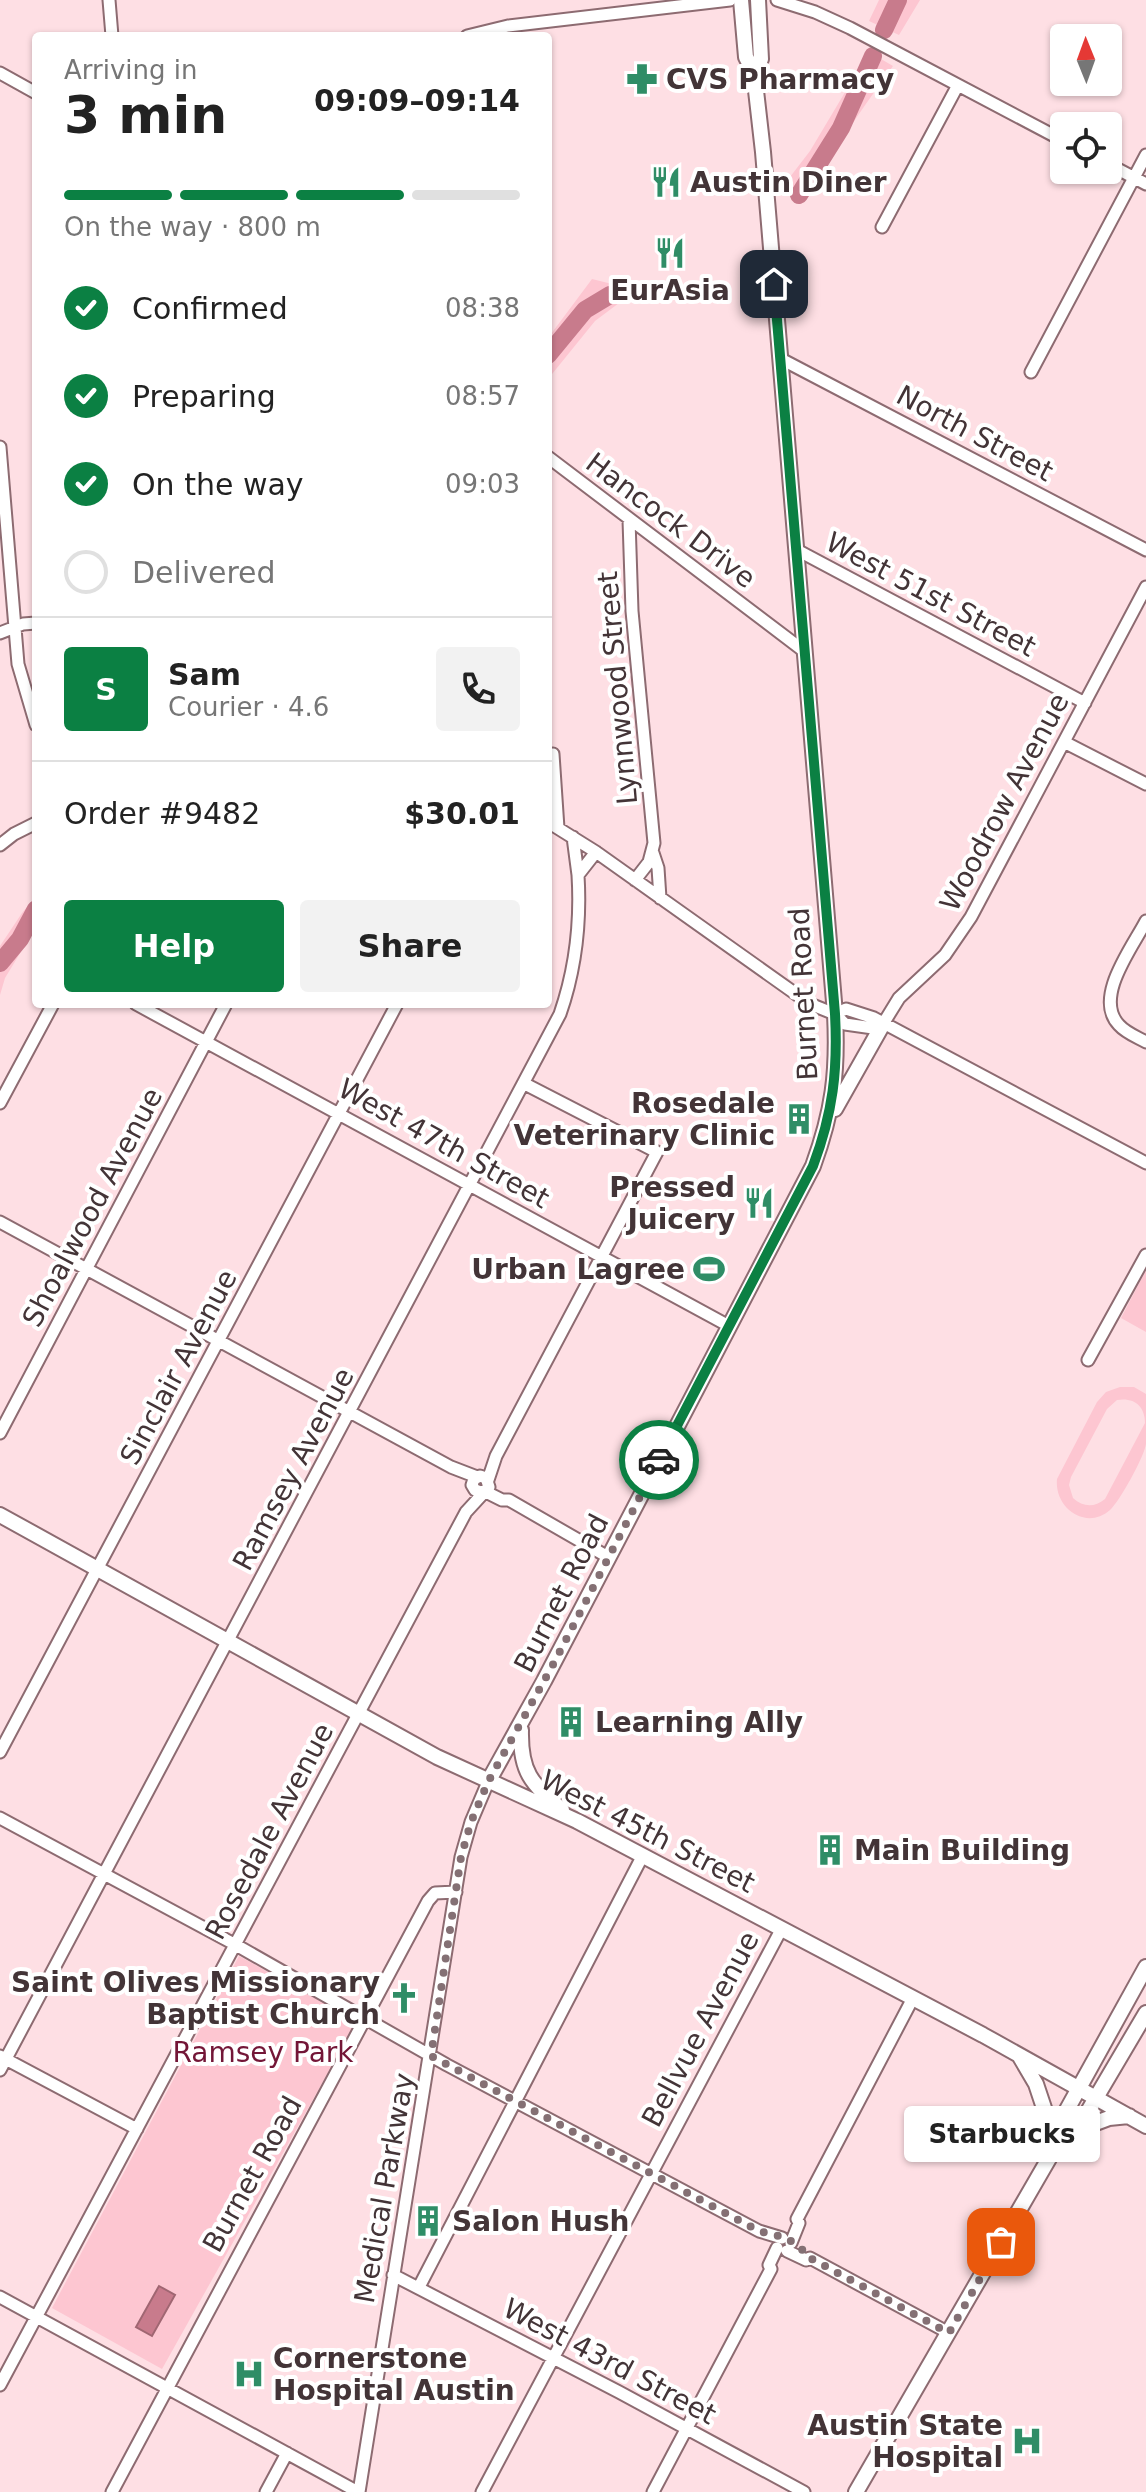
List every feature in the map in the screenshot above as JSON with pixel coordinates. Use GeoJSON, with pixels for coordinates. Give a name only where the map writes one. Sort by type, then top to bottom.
{"type":"FeatureCollection","features":[{"type":"Feature","properties":{"kind":"main road","name":"Burnet Road"},"geometry":{"type":"LineString","coordinates":[[488,1782],[521,1726],[813,1166],[829,1120],[835,1075],[835,1014],[781,359],[754,73],[746,57],[741,0]]}},
{"type":"Feature","properties":{"kind":"main road","name":"Burnet Road"},"geometry":{"type":"LineString","coordinates":[[754,73],[761,59],[758,0]]}},
{"type":"Feature","properties":{"kind":"main road"},"geometry":{"type":"LineString","coordinates":[[829,1120],[883,1024]]}},
{"type":"Feature","properties":{"kind":"main road","name":"West 45th Street"},"geometry":{"type":"LineString","coordinates":[[0,1515],[488,1782],[571,1818],[643,1855],[1018,2054],[1146,2126]]}},
{"type":"Feature","properties":{"kind":"main road"},"geometry":{"type":"LineString","coordinates":[[521,1726],[520,1749],[529,1778],[571,1818]]}},
{"type":"Feature","properties":{"kind":"main road"},"geometry":{"type":"LineString","coordinates":[[1051,2155],[1053,2135],[1146,1967]]}},
{"type":"Feature","properties":{"kind":"main road"},"geometry":{"type":"LineString","coordinates":[[856,2492],[1051,2155],[1077,2130],[1146,2013]]}},
{"type":"Feature","properties":{"kind":"main road"},"geometry":{"type":"LineString","coordinates":[[1018,2054],[1036,2084],[1053,2135]]}},
{"type":"Feature","properties":{"kind":"main road"},"geometry":{"type":"LineString","coordinates":[[1077,2130],[1109,2118],[1129,2116]]}},
{"type":"Feature","properties":{"kind":"street"},"geometry":{"type":"LineString","coordinates":[[109,0],[112,32]]}},
{"type":"Feature","properties":{"kind":"street"},"geometry":{"type":"LineString","coordinates":[[487,32],[532,23],[730,0]]}},
{"type":"Feature","properties":{"kind":"street"},"geometry":{"type":"LineString","coordinates":[[777,0],[815,12],[850,28],[1050,134]]}},
{"type":"Feature","properties":{"kind":"street"},"geometry":{"type":"LineString","coordinates":[[0,73],[32,91]]}},
{"type":"Feature","properties":{"kind":"street"},"geometry":{"type":"LineString","coordinates":[[882,227],[958,85]]}},
{"type":"Feature","properties":{"kind":"street"},"geometry":{"type":"LineString","coordinates":[[1031,372],[1146,155]]}},
{"type":"Feature","properties":{"kind":"street"},"geometry":{"type":"LineString","coordinates":[[1122,172],[1146,184]]}},
{"type":"Feature","properties":{"kind":"street","name":"North Street"},"geometry":{"type":"LineString","coordinates":[[781,359],[1146,550]]}},
{"type":"Feature","properties":{"kind":"street"},"geometry":{"type":"LineString","coordinates":[[0,447],[14,628],[22,684],[32,713]]}},
{"type":"Feature","properties":{"kind":"street","name":"Hancock Drive"},"geometry":{"type":"LineString","coordinates":[[552,460],[804,651]]}},
{"type":"Feature","properties":{"kind":"street","name":"Lynnwood Street"},"geometry":{"type":"LineString","coordinates":[[629,520],[632,611],[653,853],[658,868],[660,898]]}},
{"type":"Feature","properties":{"kind":"street","name":"West 51st Street"},"geometry":{"type":"LineString","coordinates":[[797,550],[1085,703]]}},
{"type":"Feature","properties":{"kind":"street","name":"Woodrow Avenue"},"geometry":{"type":"LineString","coordinates":[[883,1024],[899,998],[945,955],[971,917],[1146,587]]}},
{"type":"Feature","properties":{"kind":"street"},"geometry":{"type":"LineString","coordinates":[[0,633],[32,624]]}},
{"type":"Feature","properties":{"kind":"street"},"geometry":{"type":"LineString","coordinates":[[1064,742],[1146,784]]}},
{"type":"Feature","properties":{"kind":"street"},"geometry":{"type":"LineString","coordinates":[[553,754],[553,825],[596,852],[810,1004],[835,1014],[846,1009],[874,1018],[1146,1163]]}},
{"type":"Feature","properties":{"kind":"street"},"geometry":{"type":"LineString","coordinates":[[0,845],[32,825]]}},
{"type":"Feature","properties":{"kind":"street","name":"Ramsey Avenue"},"geometry":{"type":"LineString","coordinates":[[2,2062],[229,1641],[560,1014],[570,986],[579,928],[578,875],[573,837]]}},
{"type":"Feature","properties":{"kind":"street"},"geometry":{"type":"LineString","coordinates":[[578,875],[596,852]]}},
{"type":"Feature","properties":{"kind":"street"},"geometry":{"type":"LineString","coordinates":[[635,880],[653,853]]}},
{"type":"Feature","properties":{"kind":"street"},"geometry":{"type":"LineString","coordinates":[[1146,921],[1110,989],[1110,1011],[1122,1029],[1146,1042]]}},
{"type":"Feature","properties":{"kind":"street"},"geometry":{"type":"LineString","coordinates":[[0,1103],[51,1008]]}},
{"type":"Feature","properties":{"kind":"street","name":"West 47th Street"},"geometry":{"type":"LineString","coordinates":[[144,1008],[729,1326]]}},
{"type":"Feature","properties":{"kind":"street","name":"Shoalwood Avenue"},"geometry":{"type":"LineString","coordinates":[[0,1433],[224,1008]]}},
{"type":"Feature","properties":{"kind":"street","name":"Sinclair Avenue"},"geometry":{"type":"LineString","coordinates":[[0,1752],[395,1008]]}},
{"type":"Feature","properties":{"kind":"street","name":"Rosedale Avenue"},"geometry":{"type":"LineString","coordinates":[[0,2385],[466,1512],[472,1508],[489,1460],[496,1456],[657,1152],[525,1084]]}},
{"type":"Feature","properties":{"kind":"street"},"geometry":{"type":"LineString","coordinates":[[0,1222],[481,1484],[505,1493],[509,1500],[608,1557]]}},
{"type":"Feature","properties":{"kind":"street"},"geometry":{"type":"LineString","coordinates":[[1088,1360],[1146,1255]]}},
{"type":"Feature","properties":{"kind":"street","name":"Burnet Road"},"geometry":{"type":"LineString","coordinates":[[112,2492],[428,1901],[435,1893],[456,1892],[466,1839],[488,1782]]}},
{"type":"Feature","properties":{"kind":"street"},"geometry":{"type":"LineString","coordinates":[[0,1818],[236,1945],[431,2056],[759,2231],[806,2260],[810,2258],[949,2333]]}},
{"type":"Feature","properties":{"kind":"street"},"geometry":{"type":"LineString","coordinates":[[419,2287],[643,1855]]}},
{"type":"Feature","properties":{"kind":"street","name":"Medical Parkway"},"geometry":{"type":"LineString","coordinates":[[358,2492],[456,1892]]}},
{"type":"Feature","properties":{"kind":"street","name":"Bellvue Avenue"},"geometry":{"type":"LineString","coordinates":[[482,2492],[782,1928]]}},
{"type":"Feature","properties":{"kind":"street"},"geometry":{"type":"LineString","coordinates":[[653,2492],[771,2269],[769,2265],[799,2223],[797,2219],[913,1998]]}},
{"type":"Feature","properties":{"kind":"street"},"geometry":{"type":"LineString","coordinates":[[2,2062],[137,2129]]}},
{"type":"Feature","properties":{"kind":"street","name":"West 43rd Street"},"geometry":{"type":"LineString","coordinates":[[393,2275],[804,2492]]}},
{"type":"Feature","properties":{"kind":"street"},"geometry":{"type":"LineString","coordinates":[[0,2297],[358,2492]]}},
{"type":"Feature","properties":{"kind":"street"},"geometry":{"type":"LineString","coordinates":[[266,2492],[287,2453]]}},
{"type":"Feature","properties":{"kind":"green space"},"geometry":{"type":"Polygon","coordinates":[[[879,0],[920,0],[899,35],[869,21],[879,0]]]}},
{"type":"Feature","properties":{"kind":"green space"},"geometry":{"type":"Polygon","coordinates":[[[869,52],[893,66],[839,144],[812,193],[807,192],[801,199],[787,190],[790,177],[810,151],[869,52]]]}},
{"type":"Feature","properties":{"kind":"green space"},"geometry":{"type":"Polygon","coordinates":[[[592,279],[612,284],[619,303],[595,321],[552,374],[552,333],[592,279]]]}},
{"type":"Feature","properties":{"kind":"green space"},"geometry":{"type":"Polygon","coordinates":[[[32,901],[32,934],[5,978],[0,995],[0,946],[32,901]]]}},
{"type":"Feature","properties":{"kind":"green space"},"geometry":{"type":"Polygon","coordinates":[[[1146,1270],[1146,1332],[1121,1318],[1146,1270]]]}},
{"type":"Feature","properties":{"kind":"green space"},"geometry":{"type":"Polygon","coordinates":[[[1120,1387],[1134,1387],[1146,1394],[1146,1444],[1125,1489],[1110,1510],[1101,1516],[1082,1517],[1066,1507],[1057,1490],[1057,1479],[1097,1402],[1106,1392],[1120,1387]],[[1123,1399],[1107,1409],[1071,1477],[1069,1485],[1073,1498],[1081,1503],[1093,1505],[1105,1499],[1145,1423],[1141,1407],[1123,1399]]]}},
{"type":"Feature","properties":{"kind":"green space","name":"Ramsey Park"},"geometry":{"type":"Polygon","coordinates":[[[239,1956],[357,2021],[162,2369],[52,2308],[239,1956]]]}},
{"type":"Feature","properties":{"kind":"shaded area"},"geometry":{"type":"Polygon","coordinates":[[[159,2286],[175,2295],[152,2336],[136,2327],[159,2286]]]}},
{"type":"Feature","properties":{"kind":"waterway"},"geometry":{"type":"LineString","coordinates":[[884,30],[898,0]]}},
{"type":"Feature","properties":{"kind":"waterway"},"geometry":{"type":"LineString","coordinates":[[799,195],[841,128],[873,56]]}},
{"type":"Feature","properties":{"kind":"waterway"},"geometry":{"type":"LineString","coordinates":[[552,350],[585,310],[610,295]]}},
{"type":"Feature","properties":{"kind":"waterway"},"geometry":{"type":"LineString","coordinates":[[0,963],[20,939],[32,916]]}},
{"type":"Feature","properties":{"kind":"way so far"},"geometry":{"type":"LineString","coordinates":[[659,1460],[521,1726],[488,1782],[471,1822],[461,1857],[431,2056],[759,2231],[787,2238],[810,2258],[949,2333],[1001,2242]]}},
{"type":"Feature","properties":{"kind":"place","name":"CVS Pharmacy"},"geometry":{"type":"Point","coordinates":[642,79]}},
{"type":"Feature","properties":{"kind":"place","name":"Austin Diner"},"geometry":{"type":"Point","coordinates":[666,182]}},
{"type":"Feature","properties":{"kind":"place","name":"EurAsia"},"geometry":{"type":"Point","coordinates":[670,253]}},
{"type":"Feature","properties":{"kind":"place","name":"Rosedale Veterinary Clinic"},"geometry":{"type":"Point","coordinates":[799,1119]}},
{"type":"Feature","properties":{"kind":"place","name":"Pressed Juicery"},"geometry":{"type":"Point","coordinates":[759,1203]}},
{"type":"Feature","properties":{"kind":"place","name":"Urban Lagree"},"geometry":{"type":"Point","coordinates":[709,1269]}},
{"type":"Feature","properties":{"kind":"place","name":"Learning Ally"},"geometry":{"type":"Point","coordinates":[571,1722]}},
{"type":"Feature","properties":{"kind":"place","name":"Main Building"},"geometry":{"type":"Point","coordinates":[830,1850]}},
{"type":"Feature","properties":{"kind":"place","name":"Saint Olives Missionary Baptist Church"},"geometry":{"type":"Point","coordinates":[404,1998]}},
{"type":"Feature","properties":{"kind":"place","name":"Salon Hush"},"geometry":{"type":"Point","coordinates":[428,2221]}},
{"type":"Feature","properties":{"kind":"place","name":"Starbucks"},"geometry":{"type":"Point","coordinates":[1001,2242]}},
{"type":"Feature","properties":{"kind":"place","name":"Cornerstone Hospital Austin"},"geometry":{"type":"Point","coordinates":[249,2374]}},
{"type":"Feature","properties":{"kind":"place","name":"Austin State Hospital"},"geometry":{"type":"Point","coordinates":[1027,2441]}},
{"type":"Feature","properties":{"kind":"route"},"geometry":{"type":"LineString","coordinates":[[659,1460],[813,1166],[833,1098],[837,1052],[835,1014],[774,284]]}}]}
